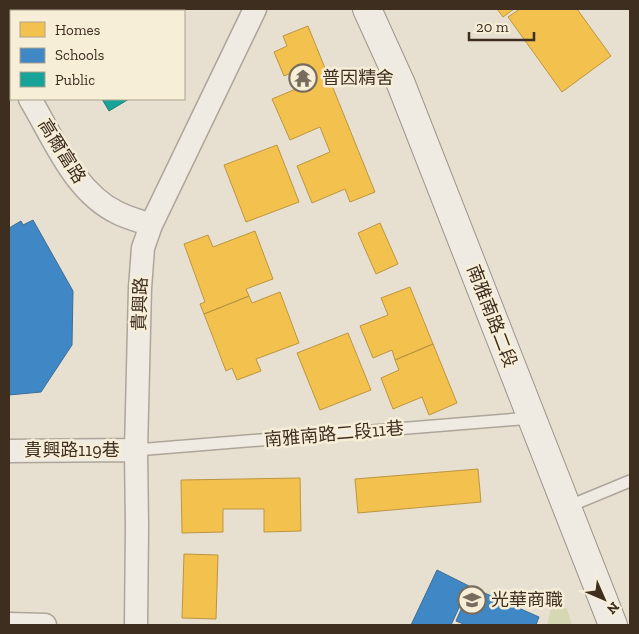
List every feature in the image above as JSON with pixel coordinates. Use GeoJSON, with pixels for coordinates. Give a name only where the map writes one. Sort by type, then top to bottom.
{"type":"FeatureCollection","features":[{"type":"Feature","properties":{"kind":"street","name":"貴興路"},"geometry":{"type":"LineString","coordinates":[[136,625],[136,450],[142,248],[151,225],[255,9]]}},
{"type":"Feature","properties":{"kind":"street","name":"南雅南路二段"},"geometry":{"type":"LineString","coordinates":[[367,9],[401,84],[613,625]]}},
{"type":"Feature","properties":{"kind":"street","name":"高爾富路"},"geometry":{"type":"LineString","coordinates":[[31,100],[77,180],[94,198],[118,213],[151,225]]}},
{"type":"Feature","properties":{"kind":"street","name":"貴興路119巷"},"geometry":{"type":"LineString","coordinates":[[9,450],[136,450]]}},
{"type":"Feature","properties":{"kind":"street"},"geometry":{"type":"LineString","coordinates":[[9,624],[46,625]]}},
{"type":"Feature","properties":{"kind":"lane","name":"南雅南路二段11巷"},"geometry":{"type":"LineString","coordinates":[[136,450],[532,418]]}},
{"type":"Feature","properties":{"kind":"lane"},"geometry":{"type":"LineString","coordinates":[[568,507],[630,481]]}},
{"type":"Feature","properties":{"kind":"green space"},"geometry":{"type":"Polygon","coordinates":[[[552,603],[567,609],[572,625],[547,625],[552,603]]]}},
{"type":"Feature","properties":{"kind":"building: Homes"},"geometry":{"type":"Polygon","coordinates":[[[497,9],[514,9],[503,17],[497,9]]]}},
{"type":"Feature","properties":{"kind":"building: Homes"},"geometry":{"type":"Polygon","coordinates":[[[520,9],[577,9],[611,56],[562,92],[508,17],[520,9]]]}},
{"type":"Feature","properties":{"kind":"building: Homes"},"geometry":{"type":"Polygon","coordinates":[[[308,26],[375,192],[350,202],[345,189],[312,203],[297,166],[330,152],[320,127],[290,140],[272,99],[303,86],[297,71],[284,76],[274,52],[287,46],[283,36],[308,26]]]}},
{"type":"Feature","properties":{"kind":"building: Homes"},"geometry":{"type":"Polygon","coordinates":[[[277,145],[299,202],[246,222],[224,165],[277,145]]]}},
{"type":"Feature","properties":{"kind":"building: Homes"},"geometry":{"type":"Polygon","coordinates":[[[380,223],[398,264],[376,274],[358,233],[380,223]]]}},
{"type":"Feature","properties":{"kind":"building: Homes"},"geometry":{"type":"Polygon","coordinates":[[[255,231],[273,279],[246,289],[249,296],[204,314],[200,304],[205,302],[184,244],[208,235],[213,247],[255,231]]]}},
{"type":"Feature","properties":{"kind":"building: Homes"},"geometry":{"type":"Polygon","coordinates":[[[410,287],[433,344],[395,360],[392,350],[373,358],[360,326],[388,315],[381,298],[410,287]]]}},
{"type":"Feature","properties":{"kind":"building: Homes"},"geometry":{"type":"Polygon","coordinates":[[[280,292],[299,343],[256,359],[261,371],[237,380],[232,368],[226,371],[204,314],[249,296],[252,303],[280,292]]]}},
{"type":"Feature","properties":{"kind":"building: Homes"},"geometry":{"type":"Polygon","coordinates":[[[348,333],[371,390],[320,410],[297,353],[348,333]]]}},
{"type":"Feature","properties":{"kind":"building: Homes"},"geometry":{"type":"Polygon","coordinates":[[[433,344],[457,403],[429,415],[422,397],[393,409],[381,378],[399,370],[395,360],[433,344]]]}},
{"type":"Feature","properties":{"kind":"building: Homes"},"geometry":{"type":"Polygon","coordinates":[[[478,469],[481,502],[358,513],[355,479],[478,469]]]}},
{"type":"Feature","properties":{"kind":"building: Homes"},"geometry":{"type":"Polygon","coordinates":[[[300,478],[301,531],[264,532],[264,509],[223,509],[223,532],[182,533],[181,480],[300,478]]]}},
{"type":"Feature","properties":{"kind":"building: Homes"},"geometry":{"type":"Polygon","coordinates":[[[184,554],[218,555],[216,619],[182,618],[184,554]]]}},
{"type":"Feature","properties":{"kind":"building: Schools"},"geometry":{"type":"Polygon","coordinates":[[[33,220],[73,291],[72,345],[41,392],[9,395],[9,228],[21,221],[23,225],[33,220]]]}},
{"type":"Feature","properties":{"kind":"building: Schools"},"geometry":{"type":"Polygon","coordinates":[[[437,570],[469,586],[451,625],[411,625],[437,570]]]}},
{"type":"Feature","properties":{"kind":"building: Schools"},"geometry":{"type":"Polygon","coordinates":[[[471,587],[539,617],[536,625],[466,625],[456,621],[471,587]]]}},
{"type":"Feature","properties":{"kind":"building: Public"},"geometry":{"type":"Polygon","coordinates":[[[38,9],[130,9],[128,10],[38,9]]]}},
{"type":"Feature","properties":{"kind":"building: Public"},"geometry":{"type":"Polygon","coordinates":[[[103,100],[127,100],[109,111],[103,100]]]}},
{"type":"Feature","properties":{"kind":"place","name":"普因精舍"},"geometry":{"type":"Point","coordinates":[303,78]}},
{"type":"Feature","properties":{"kind":"place","name":"光華商職"},"geometry":{"type":"Point","coordinates":[472,600]}}]}
